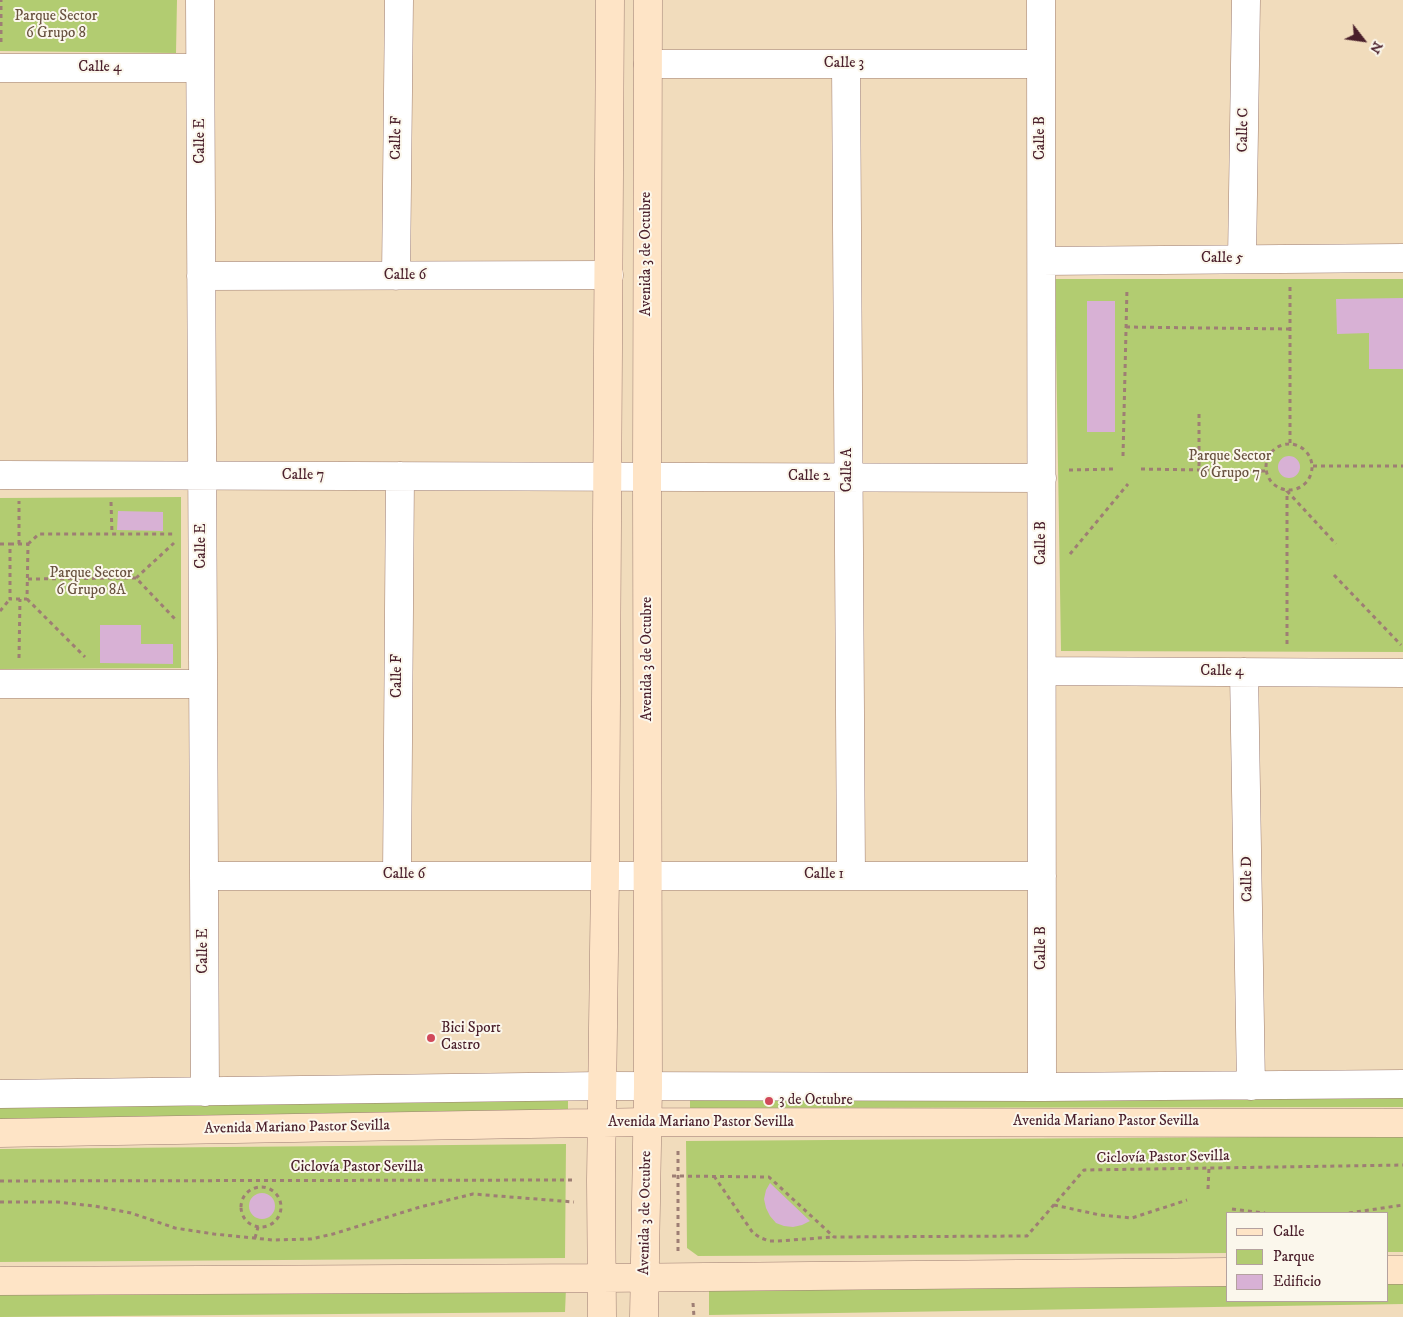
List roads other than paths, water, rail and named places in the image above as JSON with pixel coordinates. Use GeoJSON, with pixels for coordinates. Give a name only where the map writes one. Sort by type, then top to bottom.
{"type":"FeatureCollection","features":[{"type":"Feature","properties":{"kind":"street","name":"Calle E"},"geometry":{"type":"LineString","coordinates":[[200,0],[205,1092]]}},
{"type":"Feature","properties":{"kind":"street","name":"Calle F"},"geometry":{"type":"LineString","coordinates":[[396,276],[399,0]]}},
{"type":"Feature","properties":{"kind":"street"},"geometry":{"type":"LineString","coordinates":[[602,1317],[601,1180],[605,875],[610,0]]}},
{"type":"Feature","properties":{"kind":"street","name":"Avenida 3 de Octubre"},"geometry":{"type":"LineString","coordinates":[[644,1317],[648,1122],[649,875],[646,477],[648,0]]}},
{"type":"Feature","properties":{"kind":"street","name":"Calle B"},"geometry":{"type":"LineString","coordinates":[[1041,0],[1042,1087]]}},
{"type":"Feature","properties":{"kind":"street","name":"Calle C"},"geometry":{"type":"LineString","coordinates":[[1242,259],[1246,0]]}},
{"type":"Feature","properties":{"kind":"street","name":"Calle 3"},"geometry":{"type":"LineString","coordinates":[[648,64],[1041,64]]}},
{"type":"Feature","properties":{"kind":"street","name":"Calle A"},"geometry":{"type":"LineString","coordinates":[[846,64],[851,875]]}},
{"type":"Feature","properties":{"kind":"street","name":"Calle 4"},"geometry":{"type":"LineString","coordinates":[[0,68],[200,68]]}},
{"type":"Feature","properties":{"kind":"street","name":"Calle 5"},"geometry":{"type":"LineString","coordinates":[[1042,260],[1403,258]]}},
{"type":"Feature","properties":{"kind":"street","name":"Calle 6"},"geometry":{"type":"LineString","coordinates":[[201,276],[609,276]]}},
{"type":"Feature","properties":{"kind":"street","name":"Calle 2"},"geometry":{"type":"LineString","coordinates":[[607,477],[848,477],[1042,474]]}},
{"type":"Feature","properties":{"kind":"street","name":"Calle 7"},"geometry":{"type":"LineString","coordinates":[[10,475],[607,477]]}},
{"type":"Feature","properties":{"kind":"street","name":"Calle F"},"geometry":{"type":"LineString","coordinates":[[397,875],[400,476]]}},
{"type":"Feature","properties":{"kind":"street","name":"Calle 4"},"geometry":{"type":"LineString","coordinates":[[1042,670],[1403,673]]}},
{"type":"Feature","properties":{"kind":"street","name":"Calle D"},"geometry":{"type":"LineString","coordinates":[[1244,672],[1252,1086]]}},
{"type":"Feature","properties":{"kind":"street"},"geometry":{"type":"LineString","coordinates":[[9,684],[203,684]]}},
{"type":"Feature","properties":{"kind":"street","name":"Calle 6"},"geometry":{"type":"LineString","coordinates":[[204,876],[605,875]]}},
{"type":"Feature","properties":{"kind":"street","name":"Calle 1"},"geometry":{"type":"LineString","coordinates":[[605,875],[1042,876]]}},
{"type":"Feature","properties":{"kind":"street"},"geometry":{"type":"LineString","coordinates":[[0,1094],[602,1086],[1042,1087],[1403,1084]]}},
{"type":"Feature","properties":{"kind":"street","name":"Avenida Mariano Pastor Sevilla"},"geometry":{"type":"LineString","coordinates":[[0,1132],[648,1122],[1403,1122]]}},
{"type":"Feature","properties":{"kind":"street"},"geometry":{"type":"LineString","coordinates":[[1388,1270],[1403,1270]]}},
{"type":"Feature","properties":{"kind":"street"},"geometry":{"type":"LineString","coordinates":[[0,1281],[678,1278],[1226,1272]]}},
{"type":"Feature","properties":{"kind":"place","name":"Bici Sport Castro"},"geometry":{"type":"Point","coordinates":[431,1038]}},
{"type":"Feature","properties":{"kind":"place","name":"3 de Octubre"},"geometry":{"type":"Point","coordinates":[769,1101]}},
{"type":"Feature","properties":{"kind":"park label","name":"Parque Sector 6 Grupo 8"},"geometry":{"type":"Point","coordinates":[56,26]}},
{"type":"Feature","properties":{"kind":"park label","name":"Parque Sector 6 Grupo 7"},"geometry":{"type":"Point","coordinates":[1230,466]}},
{"type":"Feature","properties":{"kind":"park label","name":"Parque Sector 6 Grupo 8A"},"geometry":{"type":"Point","coordinates":[91,582]}}]}
